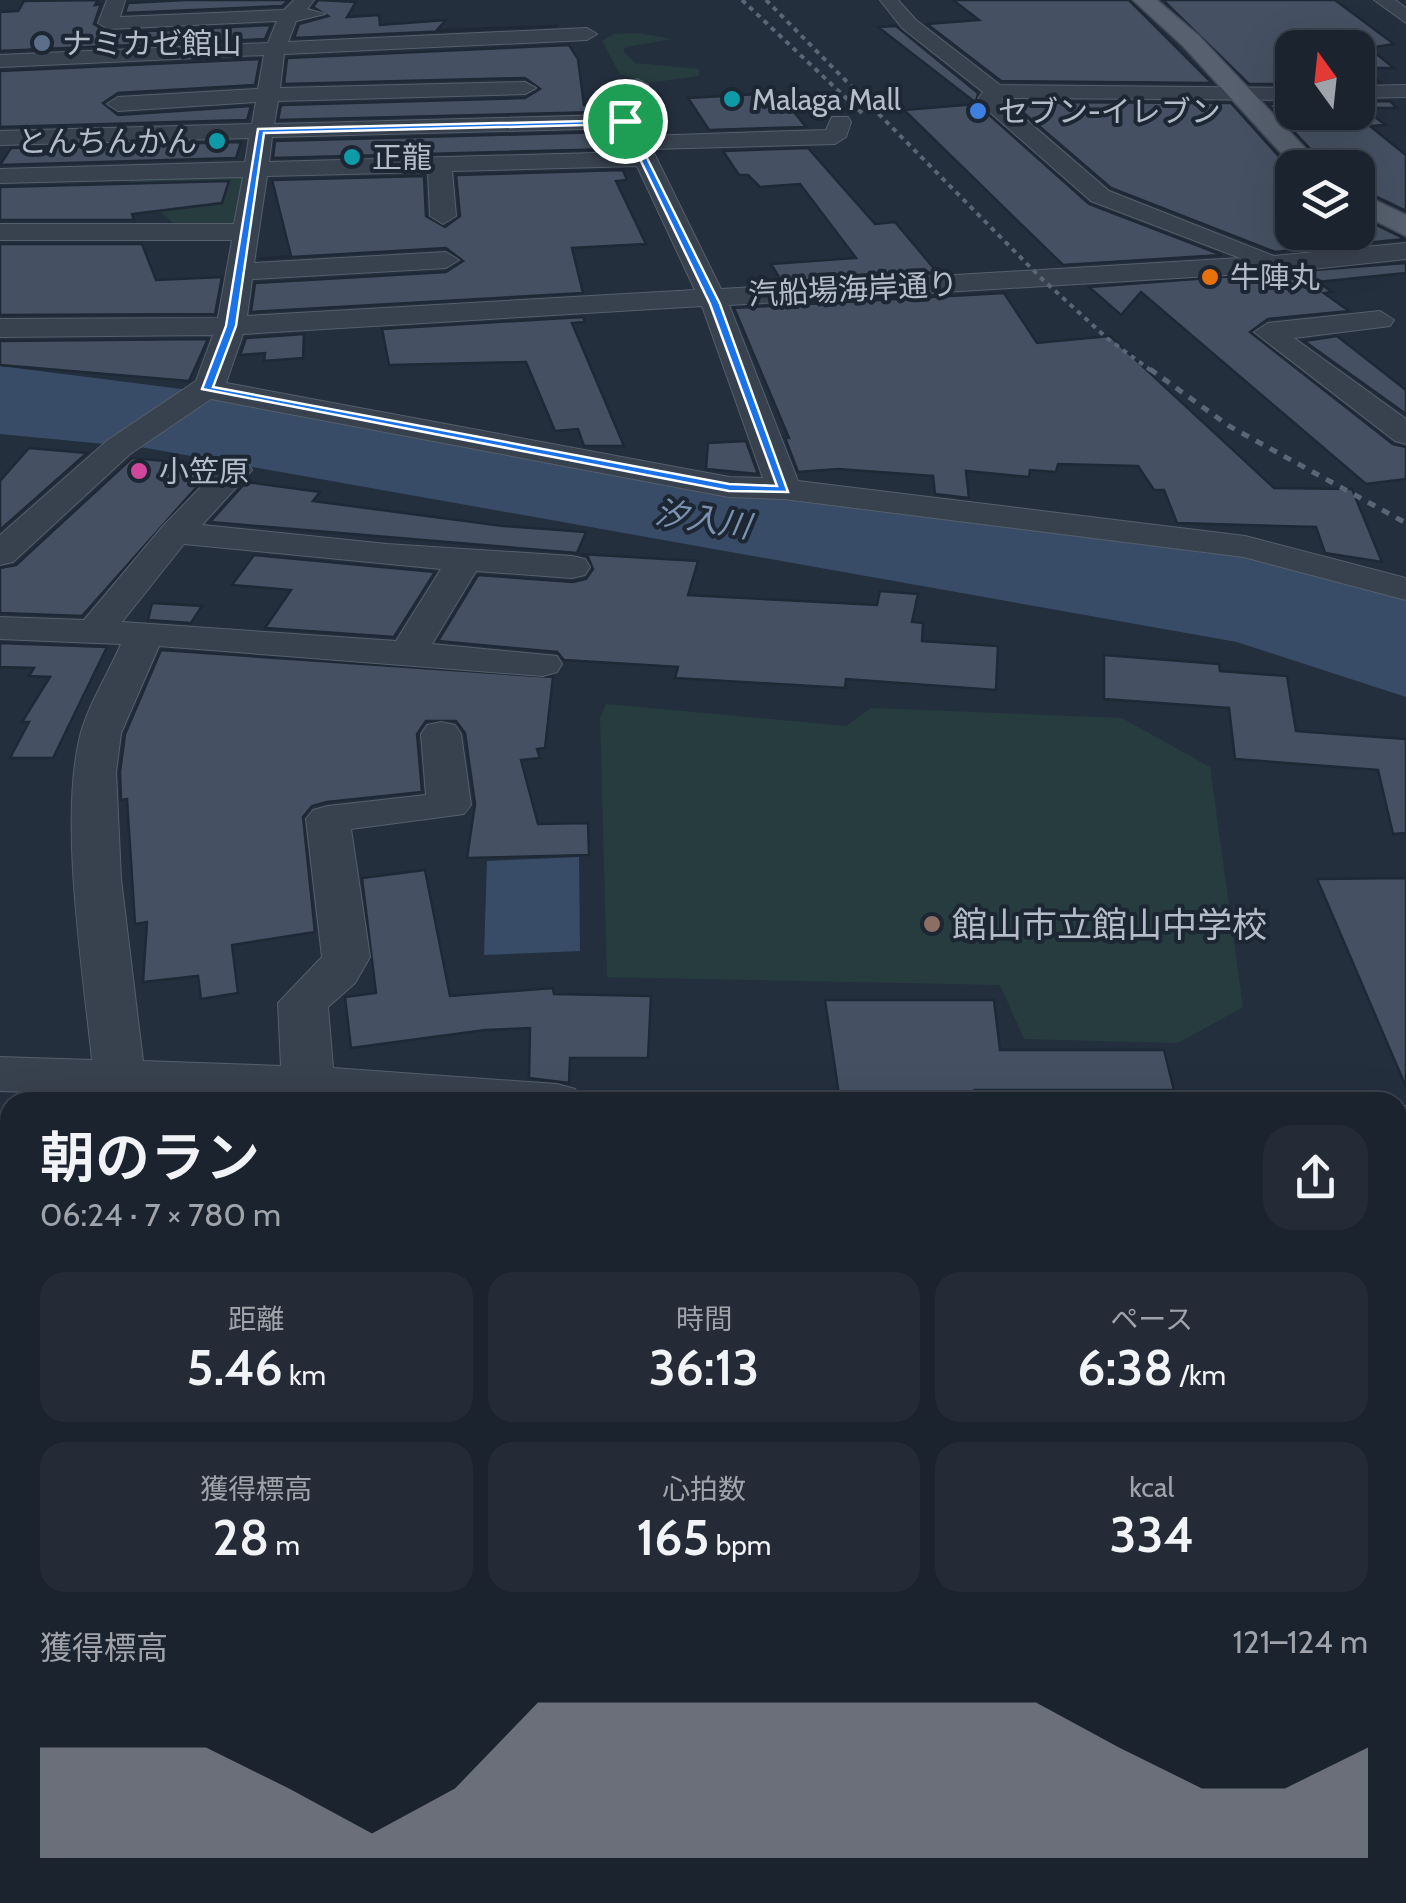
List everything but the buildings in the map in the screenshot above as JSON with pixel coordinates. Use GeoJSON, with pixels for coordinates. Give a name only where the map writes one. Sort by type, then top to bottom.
{"type":"FeatureCollection","features":[{"type":"Feature","properties":{"kind":"main road"},"geometry":{"type":"LineString","coordinates":[[1144,0],[1191,41],[1294,150]]}},
{"type":"Feature","properties":{"kind":"main road"},"geometry":{"type":"LineString","coordinates":[[1375,210],[1406,227]]}},
{"type":"Feature","properties":{"kind":"street"},"geometry":{"type":"LineString","coordinates":[[116,0],[108,22],[296,8],[345,14]]}},
{"type":"Feature","properties":{"kind":"street"},"geometry":{"type":"LineString","coordinates":[[872,0],[903,0]]}},
{"type":"Feature","properties":{"kind":"street"},"geometry":{"type":"LineString","coordinates":[[1384,0],[1406,17]]}},
{"type":"Feature","properties":{"kind":"street"},"geometry":{"type":"LineString","coordinates":[[888,1],[910,24],[995,91],[1275,95]]}},
{"type":"Feature","properties":{"kind":"street"},"geometry":{"type":"LineString","coordinates":[[0,554],[119,447],[205,390],[231,326],[275,49],[296,8]]}},
{"type":"Feature","properties":{"kind":"street"},"geometry":{"type":"LineString","coordinates":[[0,61],[588,34]]}},
{"type":"Feature","properties":{"kind":"street"},"geometry":{"type":"LineString","coordinates":[[137,79],[145,80],[144,102]]}},
{"type":"Feature","properties":{"kind":"street"},"geometry":{"type":"LineString","coordinates":[[90,106],[270,85],[525,88],[534,124]]}},
{"type":"Feature","properties":{"kind":"street"},"geometry":{"type":"LineString","coordinates":[[637,85],[616,99],[708,296],[784,490]]}},
{"type":"Feature","properties":{"kind":"street"},"geometry":{"type":"LineString","coordinates":[[995,91],[990,99],[994,104],[1100,196],[1286,264],[1406,338]]}},
{"type":"Feature","properties":{"kind":"street"},"geometry":{"type":"LineString","coordinates":[[1375,92],[1406,91]]}},
{"type":"Feature","properties":{"kind":"street"},"geometry":{"type":"LineString","coordinates":[[6,170],[440,166],[634,141],[835,137],[840,122]]}},
{"type":"Feature","properties":{"kind":"street"},"geometry":{"type":"LineString","coordinates":[[0,138],[534,124],[634,141]]}},
{"type":"Feature","properties":{"kind":"street"},"geometry":{"type":"LineString","coordinates":[[440,166],[443,216]]}},
{"type":"Feature","properties":{"kind":"street"},"geometry":{"type":"LineString","coordinates":[[0,232],[246,232]]}},
{"type":"Feature","properties":{"kind":"street","name":"汽船場海岸通り"},"geometry":{"type":"LineString","coordinates":[[0,328],[231,326],[1286,264],[1406,251]]}},
{"type":"Feature","properties":{"kind":"street"},"geometry":{"type":"LineString","coordinates":[[238,272],[446,260]]}},
{"type":"Feature","properties":{"kind":"street"},"geometry":{"type":"LineString","coordinates":[[1380,320],[1268,332],[1406,434]]}},
{"type":"Feature","properties":{"kind":"street"},"geometry":{"type":"LineString","coordinates":[[205,390],[729,487],[784,490],[1245,547],[1406,589]]}},
{"type":"Feature","properties":{"kind":"street"},"geometry":{"type":"LineString","coordinates":[[93,632],[175,533],[236,470]]}},
{"type":"Feature","properties":{"kind":"street"},"geometry":{"type":"LineString","coordinates":[[175,533],[572,567]]}},
{"type":"Feature","properties":{"kind":"street"},"geometry":{"type":"LineString","coordinates":[[407,654],[464,560]]}},
{"type":"Feature","properties":{"kind":"street"},"geometry":{"type":"LineString","coordinates":[[0,628],[145,634],[543,664]]}},
{"type":"Feature","properties":{"kind":"street"},"geometry":{"type":"LineString","coordinates":[[119,1080],[98,879],[94,772],[102,733],[145,634]]}},
{"type":"Feature","properties":{"kind":"street"},"geometry":{"type":"LineString","coordinates":[[308,1084],[303,1003],[338,972],[346,957],[328,819],[449,805],[441,734]]}},
{"type":"Feature","properties":{"kind":"street"},"geometry":{"type":"LineString","coordinates":[[0,1074],[308,1084],[419,1092]]}},
{"type":"Feature","properties":{"kind":"green space"},"geometry":{"type":"Polygon","coordinates":[[[614,34],[673,39],[626,47],[623,51],[635,63],[699,69],[699,76],[648,83],[620,74],[602,41],[614,34]]]}},
{"type":"Feature","properties":{"kind":"green space"},"geometry":{"type":"Polygon","coordinates":[[[123,176],[244,177],[238,230],[179,229],[123,176]]]}},
{"type":"Feature","properties":{"kind":"green space"},"geometry":{"type":"Polygon","coordinates":[[[606,704],[846,726],[871,708],[1122,718],[1210,767],[1243,1007],[1178,1043],[1024,1039],[1000,985],[607,977],[600,718],[606,704]]]}},
{"type":"Feature","properties":{"kind":"water","name":"汐入川"},"geometry":{"type":"Polygon","coordinates":[[[0,366],[213,393],[784,496],[1225,550],[1406,597],[1406,697],[1237,642],[146,448],[0,434],[0,366]]]}},
{"type":"Feature","properties":{"kind":"water"},"geometry":{"type":"Polygon","coordinates":[[[579,857],[580,951],[484,955],[487,861],[579,857]]]}},
{"type":"Feature","properties":{"kind":"railway"},"geometry":{"type":"LineString","coordinates":[[742,0],[862,113]]}},
{"type":"Feature","properties":{"kind":"railway"},"geometry":{"type":"LineString","coordinates":[[766,0],[1041,278],[1108,339],[1153,372]]}},
{"type":"Feature","properties":{"kind":"railway"},"geometry":{"type":"LineString","coordinates":[[1150,369],[1229,426],[1406,523]]}},
{"type":"Feature","properties":{"kind":"place","name":"ナミカゼ館山"},"geometry":{"type":"Point","coordinates":[42,43]}},
{"type":"Feature","properties":{"kind":"place","name":"Malaga Mall"},"geometry":{"type":"Point","coordinates":[732,99]}},
{"type":"Feature","properties":{"kind":"place","name":"セブン-イレブン"},"geometry":{"type":"Point","coordinates":[978,111]}},
{"type":"Feature","properties":{"kind":"place","name":"とんちんかん"},"geometry":{"type":"Point","coordinates":[217,141]}},
{"type":"Feature","properties":{"kind":"place","name":"正龍"},"geometry":{"type":"Point","coordinates":[352,157]}},
{"type":"Feature","properties":{"kind":"place","name":"牛陣丸"},"geometry":{"type":"Point","coordinates":[1210,277]}},
{"type":"Feature","properties":{"kind":"place","name":"小笠原"},"geometry":{"type":"Point","coordinates":[139,471]}},
{"type":"Feature","properties":{"kind":"place","name":"館山市立館山中学校"},"geometry":{"type":"Point","coordinates":[932,924]}},
{"type":"Feature","properties":{"kind":"route"},"geometry":{"type":"LineString","coordinates":[[625,121],[715,304],[784,490],[729,487],[207,389],[231,326],[261,131],[625,121]]}}]}
